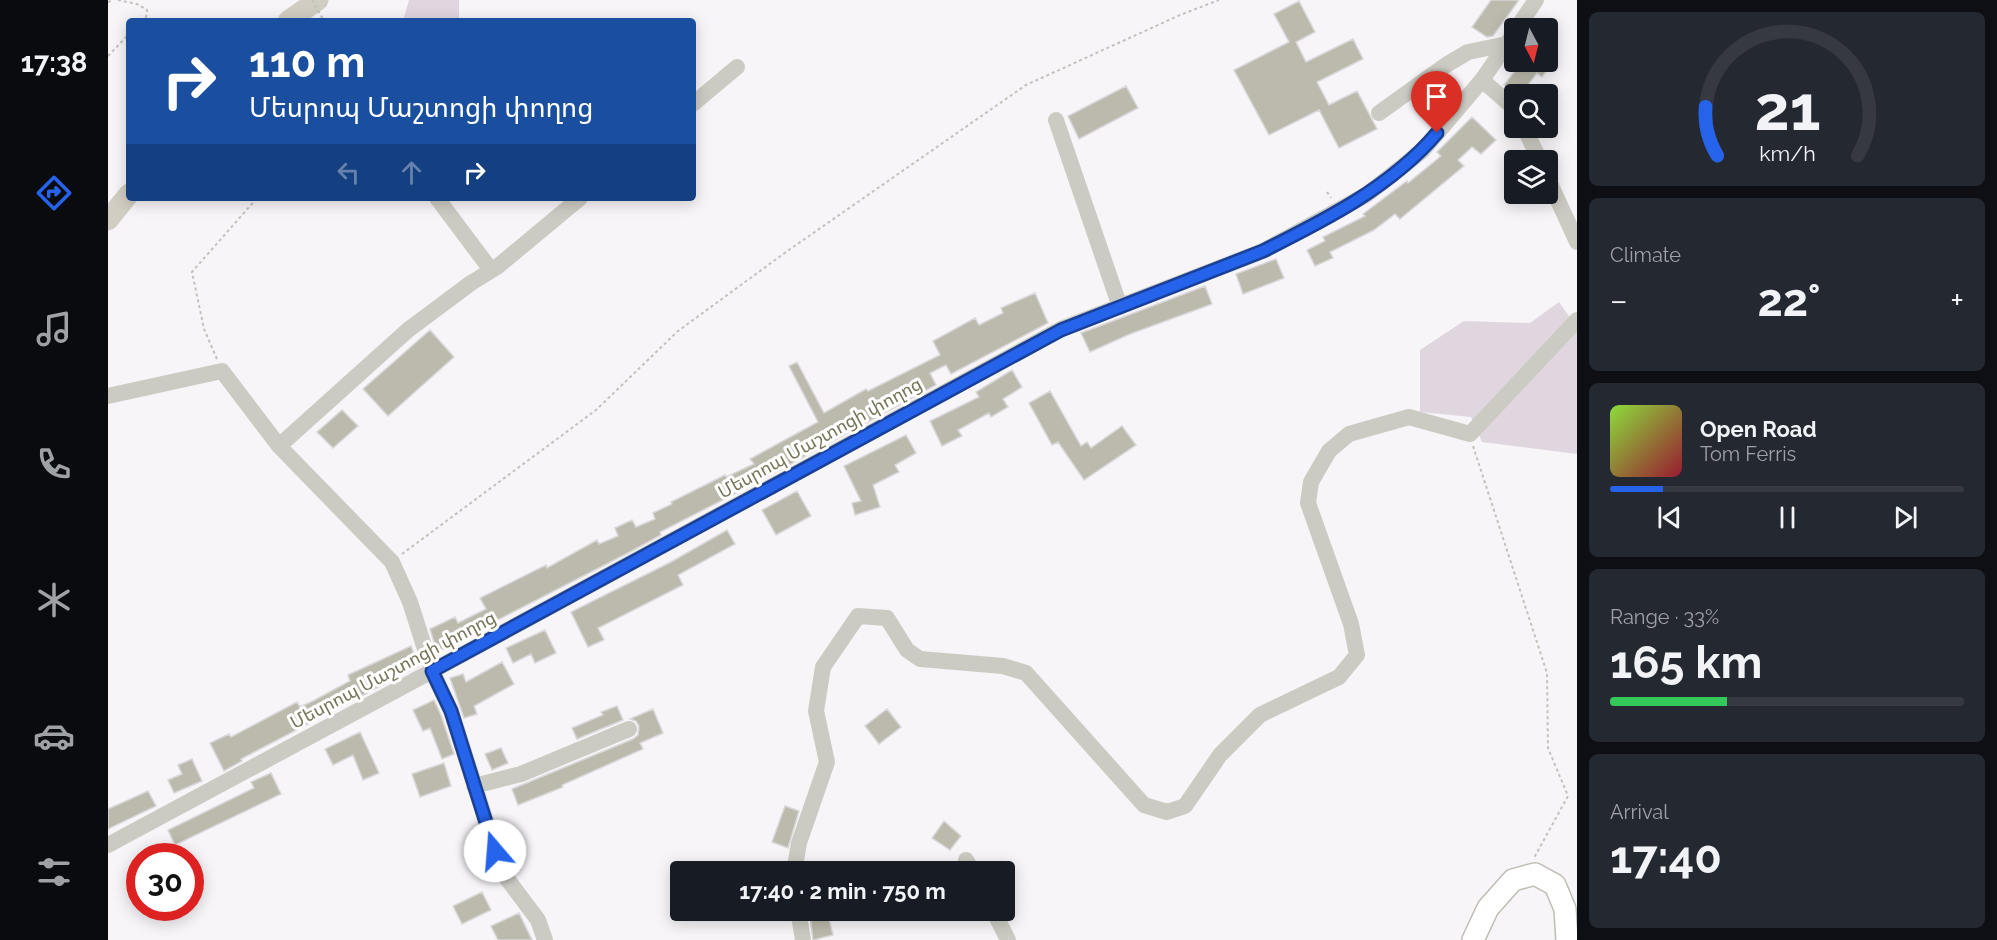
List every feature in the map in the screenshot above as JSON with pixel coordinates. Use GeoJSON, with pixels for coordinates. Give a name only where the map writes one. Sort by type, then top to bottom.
{"type":"FeatureCollection","features":[{"type":"Feature","properties":{"kind":"main road"},"geometry":{"type":"LineString","coordinates":[[1473,940],[1488,908],[1513,880],[1535,874],[1555,885],[1565,909],[1567,940]]}},
{"type":"Feature","properties":{"kind":"street","name":"Մեսրոպ Մաշտոցի փողոց"},"geometry":{"type":"LineString","coordinates":[[1524,18],[1536,0]]}},
{"type":"Feature","properties":{"kind":"street"},"geometry":{"type":"LineString","coordinates":[[1379,113],[1446,65],[1468,52],[1504,38]]}},
{"type":"Feature","properties":{"kind":"street","name":"Մեսրոպ Մաշտոցի փողոց"},"geometry":{"type":"LineString","coordinates":[[108,845],[1061,330],[1263,251],[1366,195],[1422,151],[1482,80],[1504,48]]}},
{"type":"Feature","properties":{"kind":"street"},"geometry":{"type":"LineString","coordinates":[[696,101],[737,67]]}},
{"type":"Feature","properties":{"kind":"street"},"geometry":{"type":"LineString","coordinates":[[1482,80],[1504,99]]}},
{"type":"Feature","properties":{"kind":"street"},"geometry":{"type":"LineString","coordinates":[[1056,120],[1120,307]]}},
{"type":"Feature","properties":{"kind":"street"},"geometry":{"type":"LineString","coordinates":[[439,201],[491,270]]}},
{"type":"Feature","properties":{"kind":"street"},"geometry":{"type":"LineString","coordinates":[[279,446],[408,330],[491,270],[576,201]]}},
{"type":"Feature","properties":{"kind":"street"},"geometry":{"type":"LineString","coordinates":[[1558,201],[1577,242]]}},
{"type":"Feature","properties":{"kind":"street"},"geometry":{"type":"LineString","coordinates":[[796,861],[799,843],[827,762],[816,711],[823,667],[858,616],[887,618],[907,650],[920,659],[1002,666],[1026,673],[1144,805],[1167,812],[1185,806],[1220,755],[1260,715],[1340,677],[1357,654],[1351,624],[1308,503],[1311,482],[1329,451],[1349,434],[1409,417],[1470,434],[1577,320]]}},
{"type":"Feature","properties":{"kind":"street"},"geometry":{"type":"LineString","coordinates":[[108,396],[222,371],[279,446],[392,562],[410,602],[432,671],[451,711],[502,872],[538,920],[545,940]]}},
{"type":"Feature","properties":{"kind":"street"},"geometry":{"type":"LineString","coordinates":[[474,786],[521,774],[629,729]]}},
{"type":"Feature","properties":{"kind":"street"},"geometry":{"type":"LineString","coordinates":[[800,921],[803,940]]}},
{"type":"Feature","properties":{"kind":"street"},"geometry":{"type":"LineString","coordinates":[[998,921],[1008,940]]}},
{"type":"Feature","properties":{"kind":"path"},"geometry":{"type":"LineString","coordinates":[[108,2],[113,0]]}},
{"type":"Feature","properties":{"kind":"path"},"geometry":{"type":"LineString","coordinates":[[118,0],[137,4],[147,10],[145,18]]}},
{"type":"Feature","properties":{"kind":"path"},"geometry":{"type":"LineString","coordinates":[[312,0],[323,18]]}},
{"type":"Feature","properties":{"kind":"path"},"geometry":{"type":"LineString","coordinates":[[392,562],[596,410],[678,331],[786,252],[1026,85],[1180,15],[1219,0]]}},
{"type":"Feature","properties":{"kind":"path"},"geometry":{"type":"LineString","coordinates":[[108,56],[126,37]]}},
{"type":"Feature","properties":{"kind":"path"},"geometry":{"type":"LineString","coordinates":[[222,371],[204,329],[192,272],[253,201]]}},
{"type":"Feature","properties":{"kind":"path"},"geometry":{"type":"LineString","coordinates":[[1470,434],[1547,673],[1548,748],[1568,796],[1535,856],[1535,874]]}},
{"type":"Feature","properties":{"kind":"shaded area"},"geometry":{"type":"Polygon","coordinates":[[[409,0],[459,0],[459,18],[404,18],[409,0]]]}},
{"type":"Feature","properties":{"kind":"shaded area"},"geometry":{"type":"Polygon","coordinates":[[[1559,302],[1577,327],[1577,454],[1482,442],[1471,417],[1420,412],[1420,350],[1464,321],[1530,323],[1559,302]]]}},
{"type":"Feature","properties":{"kind":"building"},"geometry":{"type":"Polygon","coordinates":[[[1491,0],[1519,0],[1493,36],[1487,37],[1472,27],[1491,0]]]}},
{"type":"Feature","properties":{"kind":"building"},"geometry":{"type":"Polygon","coordinates":[[[1299,1],[1315,32],[1296,42],[1306,62],[1353,39],[1363,59],[1317,82],[1329,105],[1357,91],[1377,129],[1339,148],[1319,110],[1269,135],[1234,70],[1289,42],[1274,14],[1299,1]]]}},
{"type":"Feature","properties":{"kind":"building"},"geometry":{"type":"Polygon","coordinates":[[[1514,72],[1546,72],[1542,77],[1537,73],[1529,84],[1505,84],[1514,72]]]}},
{"type":"Feature","properties":{"kind":"building"},"geometry":{"type":"Polygon","coordinates":[[[1126,86],[1138,108],[1079,139],[1068,116],[1126,86]]]}},
{"type":"Feature","properties":{"kind":"building"},"geometry":{"type":"Polygon","coordinates":[[[1472,117],[1496,140],[1481,154],[1472,147],[1458,160],[1464,166],[1400,219],[1395,214],[1374,230],[1330,252],[1333,258],[1315,266],[1307,250],[1325,241],[1323,237],[1365,216],[1363,214],[1407,181],[1408,183],[1441,156],[1437,152],[1472,117]]]}},
{"type":"Feature","properties":{"kind":"building"},"geometry":{"type":"Polygon","coordinates":[[[1276,259],[1284,278],[1243,294],[1236,274],[1276,259]]]}},
{"type":"Feature","properties":{"kind":"building"},"geometry":{"type":"Polygon","coordinates":[[[1205,286],[1212,304],[1130,334],[1090,352],[1081,333],[1205,286]]]}},
{"type":"Feature","properties":{"kind":"building"},"geometry":{"type":"Polygon","coordinates":[[[1035,293],[1048,323],[951,374],[946,365],[930,373],[936,385],[756,483],[660,532],[661,535],[630,552],[437,652],[430,629],[455,617],[458,623],[486,609],[480,598],[546,565],[547,568],[597,540],[599,544],[618,536],[615,528],[632,520],[636,527],[655,519],[653,513],[672,504],[671,502],[725,475],[726,477],[754,464],[750,459],[818,422],[789,366],[797,362],[824,413],[866,389],[868,391],[940,355],[933,341],[975,318],[979,325],[1003,313],[1001,308],[1035,293]]]}},
{"type":"Feature","properties":{"kind":"building"},"geometry":{"type":"Polygon","coordinates":[[[430,330],[454,357],[388,416],[363,389],[430,330]]]}},
{"type":"Feature","properties":{"kind":"building"},"geometry":{"type":"Polygon","coordinates":[[[1012,370],[1022,387],[1003,399],[1008,407],[991,417],[989,413],[958,430],[962,436],[942,446],[930,421],[979,397],[976,392],[1012,370]]]}},
{"type":"Feature","properties":{"kind":"building"},"geometry":{"type":"Polygon","coordinates":[[[1050,391],[1081,446],[1087,442],[1091,448],[1122,426],[1136,445],[1084,480],[1058,442],[1052,445],[1029,403],[1050,391]]]}},
{"type":"Feature","properties":{"kind":"building"},"geometry":{"type":"Polygon","coordinates":[[[342,410],[358,426],[333,448],[317,432],[342,410]]]}},
{"type":"Feature","properties":{"kind":"building"},"geometry":{"type":"Polygon","coordinates":[[[906,435],[916,453],[895,465],[899,472],[873,485],[880,507],[855,515],[852,503],[861,501],[844,466],[906,435]]]}},
{"type":"Feature","properties":{"kind":"building"},"geometry":{"type":"Polygon","coordinates":[[[797,491],[811,516],[776,535],[762,510],[797,491]]]}},
{"type":"Feature","properties":{"kind":"building"},"geometry":{"type":"Polygon","coordinates":[[[727,530],[735,544],[678,575],[683,585],[598,628],[604,640],[588,647],[571,612],[671,562],[727,530]]]}},
{"type":"Feature","properties":{"kind":"building"},"geometry":{"type":"Polygon","coordinates":[[[545,630],[556,653],[535,663],[531,654],[513,663],[506,648],[545,630]]]}},
{"type":"Feature","properties":{"kind":"building"},"geometry":{"type":"Polygon","coordinates":[[[411,646],[419,666],[241,759],[242,761],[224,771],[210,743],[229,734],[231,737],[297,702],[300,707],[313,701],[350,681],[348,675],[411,646]]]}},
{"type":"Feature","properties":{"kind":"building"},"geometry":{"type":"Polygon","coordinates":[[[502,662],[514,684],[474,706],[477,714],[464,718],[450,678],[463,674],[466,682],[502,662]]]}},
{"type":"Feature","properties":{"kind":"building"},"geometry":{"type":"Polygon","coordinates":[[[434,700],[454,754],[442,759],[430,728],[423,731],[413,710],[434,700]]]}},
{"type":"Feature","properties":{"kind":"building"},"geometry":{"type":"Polygon","coordinates":[[[617,706],[623,720],[577,739],[572,728],[603,715],[601,712],[617,706]]]}},
{"type":"Feature","properties":{"kind":"building"},"geometry":{"type":"Polygon","coordinates":[[[653,709],[663,733],[640,743],[643,749],[562,785],[563,787],[518,805],[512,789],[633,739],[638,735],[639,726],[636,721],[630,719],[653,709]]]}},
{"type":"Feature","properties":{"kind":"building"},"geometry":{"type":"Polygon","coordinates":[[[887,709],[901,727],[879,744],[865,726],[887,709]]]}},
{"type":"Feature","properties":{"kind":"building"},"geometry":{"type":"Polygon","coordinates":[[[360,732],[379,773],[363,780],[353,755],[333,765],[325,749],[360,732]]]}},
{"type":"Feature","properties":{"kind":"building"},"geometry":{"type":"Polygon","coordinates":[[[501,748],[508,763],[492,770],[485,754],[501,748]]]}},
{"type":"Feature","properties":{"kind":"building"},"geometry":{"type":"Polygon","coordinates":[[[192,759],[202,781],[174,793],[168,780],[182,774],[178,765],[192,759]]]}},
{"type":"Feature","properties":{"kind":"building"},"geometry":{"type":"Polygon","coordinates":[[[444,763],[451,786],[420,797],[412,774],[444,763]]]}},
{"type":"Feature","properties":{"kind":"building"},"geometry":{"type":"Polygon","coordinates":[[[271,773],[281,794],[179,843],[174,843],[168,830],[254,788],[251,782],[271,773]]]}},
{"type":"Feature","properties":{"kind":"building"},"geometry":{"type":"Polygon","coordinates":[[[148,791],[156,806],[108,829],[108,809],[148,791]]]}},
{"type":"Feature","properties":{"kind":"building"},"geometry":{"type":"Polygon","coordinates":[[[785,806],[799,811],[788,848],[772,842],[785,806]]]}},
{"type":"Feature","properties":{"kind":"building"},"geometry":{"type":"Polygon","coordinates":[[[944,821],[961,836],[950,850],[932,838],[944,821]]]}},
{"type":"Feature","properties":{"kind":"building"},"geometry":{"type":"Polygon","coordinates":[[[482,892],[491,910],[462,924],[453,906],[482,892]]]}},
{"type":"Feature","properties":{"kind":"building"},"geometry":{"type":"Polygon","coordinates":[[[519,913],[532,940],[498,940],[491,926],[519,913]]]}},
{"type":"Feature","properties":{"kind":"building"},"geometry":{"type":"Polygon","coordinates":[[[811,921],[830,921],[833,935],[813,940],[811,921]]]}},
{"type":"Feature","properties":{"kind":"waterway"},"geometry":{"type":"LineString","coordinates":[[292,18],[318,0]]}},
{"type":"Feature","properties":{"kind":"waterway"},"geometry":{"type":"LineString","coordinates":[[108,220],[126,198]]}},
{"type":"Feature","properties":{"kind":"route"},"geometry":{"type":"LineString","coordinates":[[495,851],[451,711],[432,671],[1061,330],[1263,251],[1287,239],[1366,195],[1422,151],[1437,133]]}}]}
